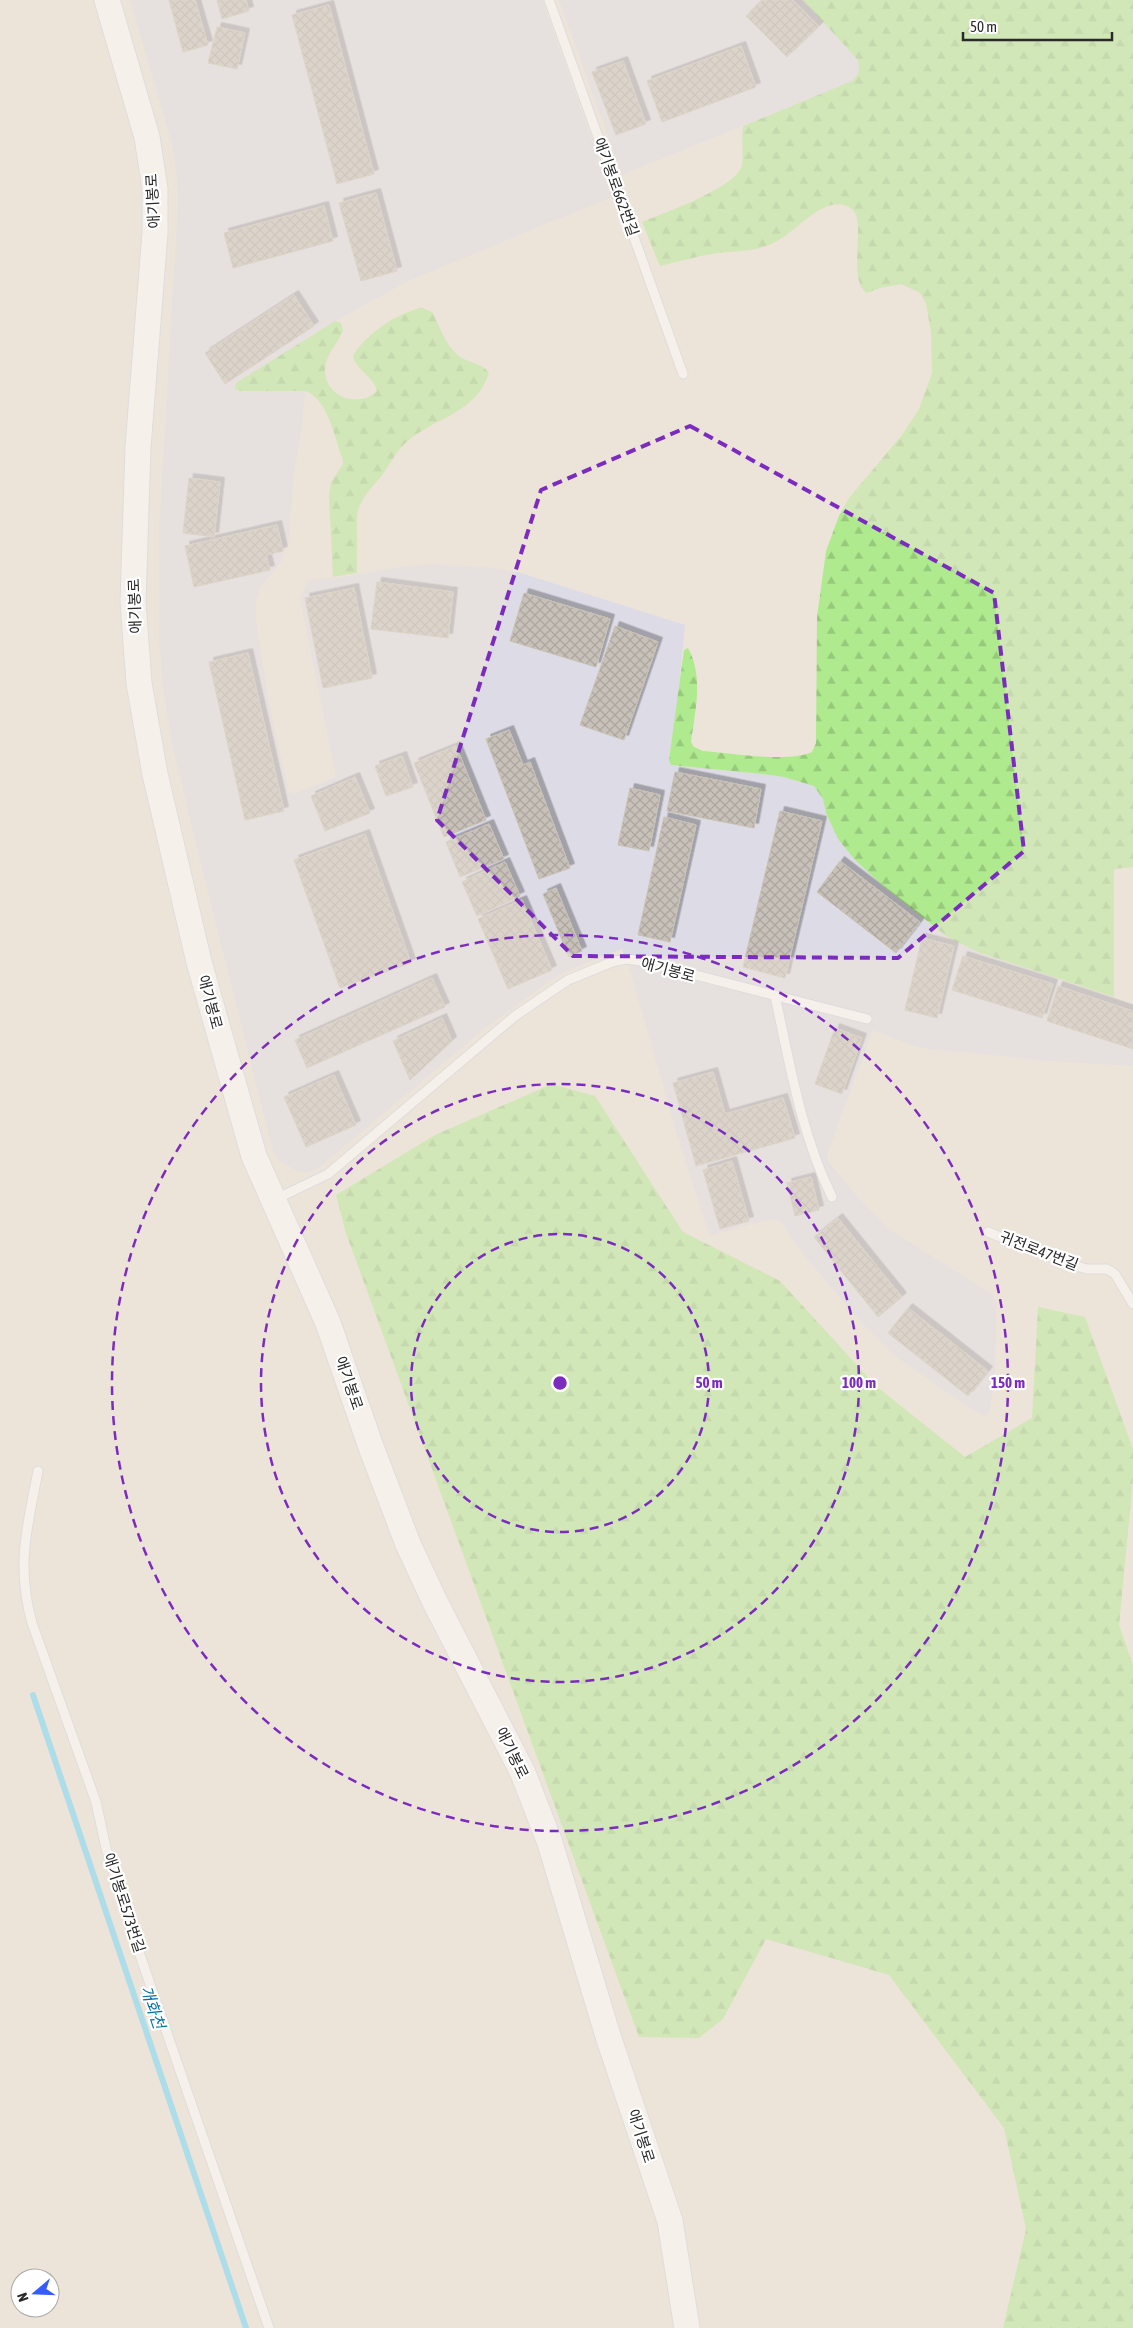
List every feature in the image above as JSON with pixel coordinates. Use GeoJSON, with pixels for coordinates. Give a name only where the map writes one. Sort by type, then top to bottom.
{"type":"FeatureCollection","features":[{"type":"Feature","properties":{"kind":"main road","name":"애기봉로"},"geometry":{"type":"LineString","coordinates":[[107,0],[147,137],[155,189],[155,233],[138,447],[133,602],[139,683],[155,774],[199,962],[251,1147],[328,1323],[371,1447],[408,1544],[435,1602],[523,1773],[550,1843],[608,2036],[670,2220],[687,2328]]}},
{"type":"Feature","properties":{"kind":"lane","name":"애기봉로662번길"},"geometry":{"type":"LineString","coordinates":[[549,0],[683,374]]}},
{"type":"Feature","properties":{"kind":"lane","name":"애기봉로"},"geometry":{"type":"LineString","coordinates":[[273,1200],[328,1174],[515,1016],[568,980],[612,962],[626,960],[641,962],[867,1019]]}},
{"type":"Feature","properties":{"kind":"lane"},"geometry":{"type":"LineString","coordinates":[[775,996],[808,1138],[819,1170],[832,1197]]}},
{"type":"Feature","properties":{"kind":"lane","name":"귀전로47번길"},"geometry":{"type":"LineString","coordinates":[[988,1232],[1065,1263],[1087,1269],[1106,1269],[1115,1274],[1133,1304]]}},
{"type":"Feature","properties":{"kind":"lane","name":"애기봉로573번길"},"geometry":{"type":"LineString","coordinates":[[38,1471],[22,1567],[24,1596],[96,1802],[106,1848],[131,1929],[269,2328]]}},
{"type":"Feature","properties":{"kind":"highlighted area"},"geometry":{"type":"Polygon","coordinates":[[[690,426],[994,593],[1024,851],[898,958],[573,956],[437,820],[541,490],[690,426]]]}},
{"type":"Feature","properties":{"kind":"shaded area"},"geometry":{"type":"Polygon","coordinates":[[[130,0],[542,0],[612,197],[408,281],[314,333],[265,367],[236,384],[241,391],[305,391],[302,426],[293,481],[289,539],[281,562],[260,588],[256,601],[256,619],[268,698],[289,792],[293,794],[336,777],[300,599],[308,580],[344,577],[405,566],[433,564],[494,568],[521,573],[685,625],[677,708],[669,760],[671,765],[784,777],[814,786],[823,799],[826,813],[838,839],[855,860],[882,885],[945,936],[978,952],[1133,1004],[1133,1066],[1035,1060],[931,1050],[914,1046],[873,1030],[827,1155],[828,1161],[856,1195],[889,1229],[992,1294],[996,1304],[995,1377],[989,1414],[985,1416],[966,1406],[895,1356],[858,1319],[798,1248],[782,1223],[776,1220],[767,1220],[712,1235],[708,1231],[678,1138],[631,974],[622,949],[555,977],[484,1029],[320,1167],[307,1173],[297,1171],[280,1161],[273,1151],[172,744],[163,688],[159,638],[159,530],[178,204],[177,178],[172,144],[130,0]]]}},
{"type":"Feature","properties":{"kind":"shaded area"},"geometry":{"type":"Polygon","coordinates":[[[559,0],[803,0],[858,60],[860,69],[852,81],[622,175],[559,0]]]}},
{"type":"Feature","properties":{"kind":"green space"},"geometry":{"type":"Polygon","coordinates":[[[803,0],[1133,0],[1133,867],[1114,869],[1114,997],[978,952],[946,936],[882,885],[855,860],[838,839],[826,813],[823,799],[814,786],[784,777],[671,765],[669,760],[684,650],[688,648],[693,659],[697,682],[691,742],[694,747],[703,751],[774,757],[788,757],[812,752],[816,743],[817,617],[826,551],[839,516],[849,498],[902,435],[919,409],[932,373],[931,332],[926,303],[920,293],[901,284],[880,288],[867,293],[861,287],[857,265],[858,226],[857,217],[853,210],[843,205],[823,208],[784,237],[767,246],[752,250],[705,255],[660,266],[642,222],[714,191],[737,174],[742,165],[743,126],[852,81],[856,77],[859,69],[858,60],[803,0]]]}},
{"type":"Feature","properties":{"kind":"green space"},"geometry":{"type":"Polygon","coordinates":[[[422,308],[432,312],[446,341],[454,352],[463,359],[483,367],[489,373],[474,398],[465,406],[420,432],[404,444],[396,454],[365,496],[358,509],[357,573],[333,577],[329,495],[331,482],[343,464],[333,429],[325,410],[313,395],[305,391],[241,391],[235,389],[236,383],[335,321],[341,323],[343,331],[331,351],[325,367],[327,382],[332,389],[345,398],[362,399],[370,396],[377,391],[375,386],[358,366],[353,356],[374,332],[402,315],[422,308]]]}},
{"type":"Feature","properties":{"kind":"green space"},"geometry":{"type":"Polygon","coordinates":[[[552,1084],[595,1096],[683,1232],[780,1281],[876,1386],[965,1457],[1032,1418],[1038,1307],[1085,1317],[1133,1449],[1133,1480],[1119,1625],[1133,1665],[1133,2328],[1003,2328],[1026,2229],[1004,2128],[889,1975],[766,1939],[723,2019],[699,2038],[639,2037],[346,1233],[336,1195],[435,1135],[552,1084]]]}},
{"type":"Feature","properties":{"kind":"building"},"geometry":{"type":"Polygon","coordinates":[[[169,0],[195,0],[208,45],[183,52],[169,0]]]}},
{"type":"Feature","properties":{"kind":"building"},"geometry":{"type":"Polygon","coordinates":[[[217,0],[246,0],[249,11],[222,19],[217,0]]]}},
{"type":"Feature","properties":{"kind":"building"},"geometry":{"type":"Polygon","coordinates":[[[762,0],[793,0],[819,26],[787,57],[746,16],[762,0]]]}},
{"type":"Feature","properties":{"kind":"building"},"geometry":{"type":"Polygon","coordinates":[[[329,5],[374,174],[337,184],[292,15],[329,5]]]}},
{"type":"Feature","properties":{"kind":"building"},"geometry":{"type":"Polygon","coordinates":[[[217,27],[245,33],[237,69],[208,63],[217,27]]]}},
{"type":"Feature","properties":{"kind":"building"},"geometry":{"type":"Polygon","coordinates":[[[741,46],[756,87],[662,122],[647,81],[741,46]]]}},
{"type":"Feature","properties":{"kind":"building"},"geometry":{"type":"Polygon","coordinates":[[[623,61],[646,124],[616,135],[592,72],[623,61]]]}},
{"type":"Feature","properties":{"kind":"building"},"geometry":{"type":"Polygon","coordinates":[[[376,193],[397,271],[361,281],[339,203],[376,193]]]}},
{"type":"Feature","properties":{"kind":"building"},"geometry":{"type":"Polygon","coordinates":[[[324,206],[333,241],[233,268],[224,233],[324,206]]]}},
{"type":"Feature","properties":{"kind":"building"},"geometry":{"type":"Polygon","coordinates":[[[294,295],[314,326],[225,384],[205,353],[294,295]]]}},
{"type":"Feature","properties":{"kind":"building"},"geometry":{"type":"Polygon","coordinates":[[[189,478],[220,482],[214,537],[183,533],[189,478]]]}},
{"type":"Feature","properties":{"kind":"building"},"geometry":{"type":"Polygon","coordinates":[[[277,525],[283,551],[266,555],[270,570],[194,587],[185,546],[277,525]]]}},
{"type":"Feature","properties":{"kind":"building"},"geometry":{"type":"Polygon","coordinates":[[[377,582],[453,592],[448,638],[371,629],[377,582]]]}},
{"type":"Feature","properties":{"kind":"building"},"geometry":{"type":"Polygon","coordinates":[[[354,588],[372,678],[323,688],[305,598],[354,588]]]}},
{"type":"Feature","properties":{"kind":"building"},"geometry":{"type":"Polygon","coordinates":[[[524,593],[610,619],[596,667],[510,641],[524,593]]]}},
{"type":"Feature","properties":{"kind":"building"},"geometry":{"type":"Polygon","coordinates":[[[615,626],[658,642],[624,740],[580,725],[615,626]]]}},
{"type":"Feature","properties":{"kind":"building"},"geometry":{"type":"Polygon","coordinates":[[[248,653],[284,811],[245,820],[209,662],[248,653]]]}},
{"type":"Feature","properties":{"kind":"building"},"geometry":{"type":"Polygon","coordinates":[[[509,730],[523,765],[530,762],[570,868],[539,879],[486,739],[509,730]]]}},
{"type":"Feature","properties":{"kind":"building"},"geometry":{"type":"Polygon","coordinates":[[[456,746],[486,820],[444,837],[414,763],[456,746]]]}},
{"type":"Feature","properties":{"kind":"building"},"geometry":{"type":"Polygon","coordinates":[[[402,756],[413,787],[386,796],[375,766],[402,756]]]}},
{"type":"Feature","properties":{"kind":"building"},"geometry":{"type":"Polygon","coordinates":[[[675,772],[761,789],[754,828],[667,811],[675,772]]]}},
{"type":"Feature","properties":{"kind":"building"},"geometry":{"type":"Polygon","coordinates":[[[355,777],[370,813],[325,831],[311,796],[355,777]]]}},
{"type":"Feature","properties":{"kind":"building"},"geometry":{"type":"Polygon","coordinates":[[[630,788],[660,795],[649,851],[618,845],[630,788]]]}},
{"type":"Feature","properties":{"kind":"building"},"geometry":{"type":"Polygon","coordinates":[[[780,811],[822,821],[785,978],[743,967],[780,811]]]}},
{"type":"Feature","properties":{"kind":"building"},"geometry":{"type":"Polygon","coordinates":[[[664,817],[696,825],[670,942],[638,935],[664,817]]]}},
{"type":"Feature","properties":{"kind":"building"},"geometry":{"type":"Polygon","coordinates":[[[489,824],[504,859],[460,877],[446,842],[489,824]]]}},
{"type":"Feature","properties":{"kind":"building"},"geometry":{"type":"Polygon","coordinates":[[[365,834],[411,963],[340,988],[294,860],[365,834]]]}},
{"type":"Feature","properties":{"kind":"building"},"geometry":{"type":"Polygon","coordinates":[[[840,861],[920,922],[896,953],[817,892],[840,861]]]}},
{"type":"Feature","properties":{"kind":"building"},"geometry":{"type":"Polygon","coordinates":[[[505,862],[520,896],[477,916],[462,882],[505,862]]]}},
{"type":"Feature","properties":{"kind":"building"},"geometry":{"type":"Polygon","coordinates":[[[556,888],[582,951],[569,957],[543,894],[556,888]]]}},
{"type":"Feature","properties":{"kind":"building"},"geometry":{"type":"Polygon","coordinates":[[[522,900],[552,970],[508,989],[478,919],[522,900]]]}},
{"type":"Feature","properties":{"kind":"building"},"geometry":{"type":"Polygon","coordinates":[[[922,938],[954,946],[937,1018],[905,1010],[922,938]]]}},
{"type":"Feature","properties":{"kind":"building"},"geometry":{"type":"Polygon","coordinates":[[[963,956],[1053,984],[1042,1018],[952,990],[963,956]]]}},
{"type":"Feature","properties":{"kind":"building"},"geometry":{"type":"Polygon","coordinates":[[[432,978],[445,1007],[307,1068],[295,1040],[432,978]]]}},
{"type":"Feature","properties":{"kind":"building"},"geometry":{"type":"Polygon","coordinates":[[[1058,986],[1133,1011],[1133,1049],[1047,1021],[1058,986]]]}},
{"type":"Feature","properties":{"kind":"building"},"geometry":{"type":"Polygon","coordinates":[[[442,1018],[452,1041],[410,1080],[393,1041],[442,1018]]]}},
{"type":"Feature","properties":{"kind":"building"},"geometry":{"type":"Polygon","coordinates":[[[835,1028],[862,1038],[842,1094],[815,1084],[835,1028]]]}},
{"type":"Feature","properties":{"kind":"building"},"geometry":{"type":"Polygon","coordinates":[[[713,1072],[725,1114],[783,1098],[795,1138],[696,1166],[673,1083],[713,1072]]]}},
{"type":"Feature","properties":{"kind":"building"},"geometry":{"type":"Polygon","coordinates":[[[334,1075],[356,1125],[306,1147],[284,1097],[334,1075]]]}},
{"type":"Feature","properties":{"kind":"building"},"geometry":{"type":"Polygon","coordinates":[[[732,1161],[749,1221],[720,1229],[703,1170],[732,1161]]]}},
{"type":"Feature","properties":{"kind":"building"},"geometry":{"type":"Polygon","coordinates":[[[811,1177],[819,1210],[795,1216],[787,1183],[811,1177]]]}},
{"type":"Feature","properties":{"kind":"building"},"geometry":{"type":"Polygon","coordinates":[[[838,1218],[902,1297],[878,1317],[814,1237],[838,1218]]]}},
{"type":"Feature","properties":{"kind":"building"},"geometry":{"type":"Polygon","coordinates":[[[908,1308],[988,1371],[968,1396],[888,1333],[908,1308]]]}},
{"type":"Feature","properties":{"kind":"waterway","name":"개화천"},"geometry":{"type":"LineString","coordinates":[[33,1695],[246,2328]]}}]}
